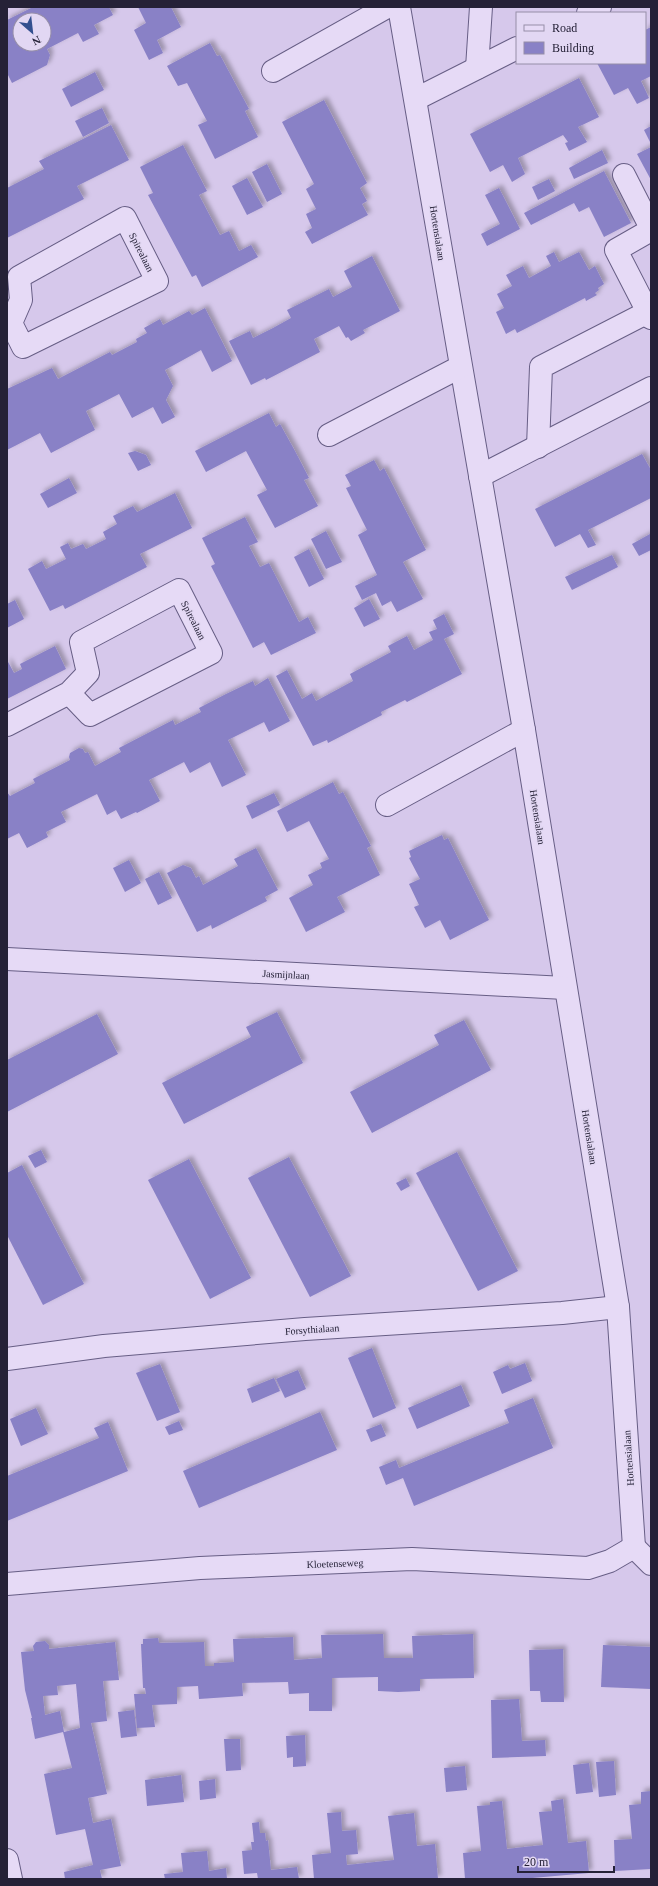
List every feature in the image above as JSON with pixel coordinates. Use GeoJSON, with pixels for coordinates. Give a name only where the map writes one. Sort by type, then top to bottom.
{"type":"FeatureCollection","features":[{"type":"Feature","properties":{"kind":"street"},"geometry":{"type":"LineString","coordinates":[[273,71],[387,7]]}},
{"type":"Feature","properties":{"kind":"street","name":"Hortensialaan"},"geometry":{"type":"LineString","coordinates":[[400,7],[460,367],[524,730],[618,1307],[634,1547]]}},
{"type":"Feature","properties":{"kind":"street"},"geometry":{"type":"LineString","coordinates":[[477,68],[481,7]]}},
{"type":"Feature","properties":{"kind":"street"},"geometry":{"type":"LineString","coordinates":[[590,12],[600,7]]}},
{"type":"Feature","properties":{"kind":"street"},"geometry":{"type":"LineString","coordinates":[[416,98],[516,48]]}},
{"type":"Feature","properties":{"kind":"street"},"geometry":{"type":"LineString","coordinates":[[538,447],[541,367],[649,315],[616,250],[651,229],[624,175]]}},
{"type":"Feature","properties":{"kind":"street","name":"Spirealaan"},"geometry":{"type":"LineString","coordinates":[[125,218],[157,281],[24,347],[9,324],[21,300],[19,277],[125,218]]}},
{"type":"Feature","properties":{"kind":"street"},"geometry":{"type":"LineString","coordinates":[[329,435],[460,367]]}},
{"type":"Feature","properties":{"kind":"street"},"geometry":{"type":"LineString","coordinates":[[480,476],[651,388]]}},
{"type":"Feature","properties":{"kind":"street","name":"Spirealaan"},"geometry":{"type":"LineString","coordinates":[[7,725],[69,693],[88,673],[81,642],[179,590],[211,653],[90,715],[69,693]]}},
{"type":"Feature","properties":{"kind":"street"},"geometry":{"type":"LineString","coordinates":[[387,804],[524,730]]}},
{"type":"Feature","properties":{"kind":"street","name":"Jasmijnlaan"},"geometry":{"type":"LineString","coordinates":[[7,959],[565,988]]}},
{"type":"Feature","properties":{"kind":"street","name":"Forsythialaan"},"geometry":{"type":"LineString","coordinates":[[7,1359],[104,1346],[297,1330],[562,1313],[618,1307]]}},
{"type":"Feature","properties":{"kind":"street"},"geometry":{"type":"LineString","coordinates":[[634,1547],[651,1564]]}},
{"type":"Feature","properties":{"kind":"street","name":"Kloetenseweg"},"geometry":{"type":"LineString","coordinates":[[7,1584],[200,1568],[412,1560],[588,1568],[610,1561],[634,1547]]}},
{"type":"Feature","properties":{"kind":"street"},"geometry":{"type":"LineString","coordinates":[[7,1860],[11,1879]]}},
{"type":"Feature","properties":{"kind":"building"},"geometry":{"type":"Polygon","coordinates":[[[33,7],[109,7],[113,15],[94,25],[99,34],[83,42],[78,33],[52,46],[52,12],[23,12],[33,7]]]}},
{"type":"Feature","properties":{"kind":"building"},"geometry":{"type":"Polygon","coordinates":[[[138,7],[171,7],[181,27],[157,40],[163,53],[149,60],[134,30],[146,23],[138,7]]]}},
{"type":"Feature","properties":{"kind":"building"},"geometry":{"type":"Polygon","coordinates":[[[12,18],[12,52],[48,52],[50,55],[47,65],[12,83],[7,73],[7,20],[12,18]]]}},
{"type":"Feature","properties":{"kind":"building"},"geometry":{"type":"Polygon","coordinates":[[[651,27],[651,76],[641,81],[649,98],[637,104],[628,88],[614,95],[598,64],[646,64],[646,30],[651,27]]]}},
{"type":"Feature","properties":{"kind":"building"},"geometry":{"type":"Polygon","coordinates":[[[210,43],[217,56],[220,55],[249,109],[245,111],[258,137],[215,159],[198,125],[207,121],[187,83],[178,86],[167,66],[210,43]]]}},
{"type":"Feature","properties":{"kind":"building"},"geometry":{"type":"Polygon","coordinates":[[[95,72],[104,90],[71,107],[62,89],[95,72]]]}},
{"type":"Feature","properties":{"kind":"building"},"geometry":{"type":"Polygon","coordinates":[[[579,78],[599,117],[578,127],[587,142],[569,151],[565,143],[568,142],[563,135],[518,158],[525,174],[512,182],[503,165],[490,172],[470,134],[579,78]]]}},
{"type":"Feature","properties":{"kind":"building"},"geometry":{"type":"Polygon","coordinates":[[[324,100],[367,183],[360,188],[367,201],[362,204],[368,215],[312,244],[305,232],[312,228],[306,214],[316,209],[306,189],[314,184],[282,122],[324,100]]]}},
{"type":"Feature","properties":{"kind":"building"},"geometry":{"type":"Polygon","coordinates":[[[102,108],[109,123],[83,137],[75,121],[102,108]]]}},
{"type":"Feature","properties":{"kind":"building"},"geometry":{"type":"Polygon","coordinates":[[[111,125],[129,160],[77,186],[84,199],[7,238],[7,188],[44,169],[39,161],[111,125]]]}},
{"type":"Feature","properties":{"kind":"building"},"geometry":{"type":"Polygon","coordinates":[[[651,126],[651,144],[644,130],[651,126]]]}},
{"type":"Feature","properties":{"kind":"building"},"geometry":{"type":"Polygon","coordinates":[[[183,145],[207,191],[199,195],[220,235],[229,231],[239,251],[251,245],[258,257],[202,287],[196,275],[192,277],[148,195],[153,193],[140,167],[183,145]]]}},
{"type":"Feature","properties":{"kind":"building"},"geometry":{"type":"Polygon","coordinates":[[[651,147],[651,180],[637,154],[651,147]]]}},
{"type":"Feature","properties":{"kind":"building"},"geometry":{"type":"Polygon","coordinates":[[[602,150],[608,163],[574,179],[569,168],[602,150]]]}},
{"type":"Feature","properties":{"kind":"building"},"geometry":{"type":"Polygon","coordinates":[[[267,164],[282,194],[267,202],[252,172],[267,164]]]}},
{"type":"Feature","properties":{"kind":"building"},"geometry":{"type":"Polygon","coordinates":[[[604,171],[631,223],[604,237],[589,207],[579,212],[574,203],[531,225],[524,213],[604,171]]]}},
{"type":"Feature","properties":{"kind":"building"},"geometry":{"type":"Polygon","coordinates":[[[247,178],[263,207],[247,215],[232,186],[247,178]]]}},
{"type":"Feature","properties":{"kind":"building"},"geometry":{"type":"Polygon","coordinates":[[[549,179],[555,191],[538,200],[532,187],[549,179]]]}},
{"type":"Feature","properties":{"kind":"building"},"geometry":{"type":"Polygon","coordinates":[[[499,188],[520,229],[487,246],[481,234],[500,224],[485,195],[499,188]]]}},
{"type":"Feature","properties":{"kind":"building"},"geometry":{"type":"Polygon","coordinates":[[[554,252],[559,262],[579,252],[589,270],[595,266],[604,284],[598,288],[599,290],[595,293],[597,295],[586,301],[585,298],[517,333],[515,329],[506,334],[496,312],[504,308],[497,294],[512,286],[506,275],[523,266],[529,278],[551,266],[546,256],[554,252]]]}},
{"type":"Feature","properties":{"kind":"building"},"geometry":{"type":"Polygon","coordinates":[[[372,256],[400,311],[363,330],[365,333],[351,341],[348,337],[346,338],[339,326],[314,339],[320,352],[266,380],[265,378],[251,385],[229,341],[250,331],[253,338],[273,328],[291,318],[287,310],[329,289],[333,297],[352,287],[344,271],[372,256]]]}},
{"type":"Feature","properties":{"kind":"building"},"geometry":{"type":"Polygon","coordinates":[[[205,308],[232,361],[212,372],[201,350],[165,370],[173,386],[166,400],[175,417],[162,424],[153,407],[132,418],[119,394],[86,411],[95,430],[51,453],[40,433],[7,450],[7,389],[52,368],[58,379],[110,352],[112,355],[137,342],[136,339],[147,333],[144,328],[160,319],[163,325],[189,311],[192,315],[205,308]]]}},
{"type":"Feature","properties":{"kind":"building"},"geometry":{"type":"Polygon","coordinates":[[[269,413],[276,427],[280,424],[295,451],[309,478],[304,480],[318,506],[275,528],[257,495],[267,490],[246,451],[206,472],[195,451],[269,413]]]}},
{"type":"Feature","properties":{"kind":"building"},"geometry":{"type":"Polygon","coordinates":[[[135,451],[146,455],[151,465],[138,471],[128,453],[135,451]]]}},
{"type":"Feature","properties":{"kind":"building"},"geometry":{"type":"Polygon","coordinates":[[[642,454],[651,470],[651,498],[588,530],[596,545],[588,548],[580,534],[555,547],[535,509],[642,454]]]}},
{"type":"Feature","properties":{"kind":"building"},"geometry":{"type":"Polygon","coordinates":[[[374,460],[380,471],[384,468],[426,550],[403,562],[423,599],[397,612],[391,601],[382,606],[376,593],[362,600],[355,586],[377,575],[358,535],[367,530],[346,488],[351,486],[345,475],[374,460]]]}},
{"type":"Feature","properties":{"kind":"building"},"geometry":{"type":"Polygon","coordinates":[[[69,478],[77,493],[48,508],[40,494],[69,478]]]}},
{"type":"Feature","properties":{"kind":"building"},"geometry":{"type":"Polygon","coordinates":[[[175,493],[192,528],[140,554],[147,567],[65,609],[63,605],[50,611],[28,569],[42,561],[46,569],[66,559],[60,547],[68,543],[71,549],[83,544],[86,549],[106,539],[103,532],[117,524],[113,516],[133,506],[137,512],[175,493]]]}},
{"type":"Feature","properties":{"kind":"building"},"geometry":{"type":"Polygon","coordinates":[[[245,517],[258,542],[249,546],[260,567],[269,563],[299,622],[308,617],[316,633],[271,655],[264,642],[253,648],[211,566],[215,564],[202,538],[245,517]]]}},
{"type":"Feature","properties":{"kind":"building"},"geometry":{"type":"Polygon","coordinates":[[[326,531],[342,562],[326,569],[311,539],[326,531]]]}},
{"type":"Feature","properties":{"kind":"building"},"geometry":{"type":"Polygon","coordinates":[[[650,534],[651,550],[639,556],[632,544],[650,534]]]}},
{"type":"Feature","properties":{"kind":"building"},"geometry":{"type":"Polygon","coordinates":[[[309,549],[324,579],[309,587],[294,557],[309,549]]]}},
{"type":"Feature","properties":{"kind":"building"},"geometry":{"type":"Polygon","coordinates":[[[612,555],[618,567],[572,590],[565,577],[612,555]]]}},
{"type":"Feature","properties":{"kind":"building"},"geometry":{"type":"Polygon","coordinates":[[[369,599],[380,619],[364,627],[354,608],[369,599]]]}},
{"type":"Feature","properties":{"kind":"building"},"geometry":{"type":"Polygon","coordinates":[[[15,600],[24,619],[7,628],[7,604],[15,600]]]}},
{"type":"Feature","properties":{"kind":"building"},"geometry":{"type":"Polygon","coordinates":[[[444,614],[454,634],[444,639],[462,674],[407,702],[405,700],[381,712],[382,715],[328,743],[327,740],[313,746],[276,676],[287,670],[302,699],[312,693],[316,701],[353,681],[350,674],[391,652],[388,646],[407,636],[414,650],[433,640],[429,632],[437,629],[433,620],[444,614]]]}},
{"type":"Feature","properties":{"kind":"building"},"geometry":{"type":"Polygon","coordinates":[[[55,646],[66,669],[7,699],[7,660],[14,673],[22,669],[20,664],[55,646]]]}},
{"type":"Feature","properties":{"kind":"building"},"geometry":{"type":"Polygon","coordinates":[[[268,678],[290,721],[269,732],[264,722],[228,740],[246,775],[222,787],[210,762],[190,773],[184,762],[149,780],[160,801],[137,813],[136,812],[121,819],[116,810],[107,815],[97,794],[61,812],[66,822],[46,832],[48,837],[27,848],[19,833],[7,839],[7,792],[10,796],[35,783],[33,779],[70,760],[70,753],[79,748],[83,749],[85,753],[88,752],[95,766],[121,752],[119,748],[173,720],[175,725],[201,712],[199,708],[226,694],[253,681],[255,686],[268,678]]]}},
{"type":"Feature","properties":{"kind":"building"},"geometry":{"type":"Polygon","coordinates":[[[333,782],[339,794],[343,792],[371,846],[367,848],[380,875],[337,897],[345,912],[306,932],[289,898],[313,885],[308,875],[322,868],[320,863],[329,859],[309,821],[287,832],[277,811],[333,782]]]}},
{"type":"Feature","properties":{"kind":"building"},"geometry":{"type":"Polygon","coordinates":[[[274,793],[280,805],[252,819],[246,806],[274,793]]]}},
{"type":"Feature","properties":{"kind":"building"},"geometry":{"type":"Polygon","coordinates":[[[442,835],[444,840],[448,838],[489,920],[450,940],[440,920],[425,928],[414,907],[419,905],[409,884],[420,879],[409,858],[411,857],[409,851],[442,835]]]}},
{"type":"Feature","properties":{"kind":"building"},"geometry":{"type":"Polygon","coordinates":[[[256,848],[278,890],[265,897],[267,901],[212,929],[211,925],[197,932],[167,873],[183,865],[191,868],[196,878],[199,876],[203,885],[238,866],[234,859],[256,848]]]}},
{"type":"Feature","properties":{"kind":"building"},"geometry":{"type":"Polygon","coordinates":[[[129,860],[141,883],[125,892],[113,868],[129,860]]]}},
{"type":"Feature","properties":{"kind":"building"},"geometry":{"type":"Polygon","coordinates":[[[159,872],[172,898],[158,905],[145,879],[159,872]]]}},
{"type":"Feature","properties":{"kind":"building"},"geometry":{"type":"Polygon","coordinates":[[[277,1012],[303,1063],[184,1124],[162,1083],[251,1037],[246,1027],[277,1012]]]}},
{"type":"Feature","properties":{"kind":"building"},"geometry":{"type":"Polygon","coordinates":[[[97,1014],[118,1054],[7,1112],[7,1060],[97,1014]]]}},
{"type":"Feature","properties":{"kind":"building"},"geometry":{"type":"Polygon","coordinates":[[[464,1020],[491,1070],[372,1133],[350,1092],[439,1045],[434,1035],[464,1020]]]}},
{"type":"Feature","properties":{"kind":"building"},"geometry":{"type":"Polygon","coordinates":[[[41,1150],[47,1162],[35,1168],[28,1156],[41,1150]]]}},
{"type":"Feature","properties":{"kind":"building"},"geometry":{"type":"Polygon","coordinates":[[[457,1152],[518,1271],[478,1291],[416,1173],[457,1152]]]}},
{"type":"Feature","properties":{"kind":"building"},"geometry":{"type":"Polygon","coordinates":[[[289,1157],[351,1276],[310,1297],[248,1178],[289,1157]]]}},
{"type":"Feature","properties":{"kind":"building"},"geometry":{"type":"Polygon","coordinates":[[[189,1159],[251,1278],[210,1299],[148,1180],[189,1159]]]}},
{"type":"Feature","properties":{"kind":"building"},"geometry":{"type":"Polygon","coordinates":[[[22,1165],[84,1284],[43,1305],[7,1235],[7,1173],[22,1165]]]}},
{"type":"Feature","properties":{"kind":"building"},"geometry":{"type":"Polygon","coordinates":[[[406,1178],[410,1186],[401,1191],[396,1183],[406,1178]]]}},
{"type":"Feature","properties":{"kind":"building"},"geometry":{"type":"Polygon","coordinates":[[[372,1348],[396,1408],[373,1418],[348,1358],[372,1348]]]}},
{"type":"Feature","properties":{"kind":"building"},"geometry":{"type":"Polygon","coordinates":[[[525,1363],[532,1381],[502,1394],[493,1372],[508,1365],[510,1369],[525,1363]]]}},
{"type":"Feature","properties":{"kind":"building"},"geometry":{"type":"Polygon","coordinates":[[[160,1364],[180,1412],[157,1421],[136,1373],[160,1364]]]}},
{"type":"Feature","properties":{"kind":"building"},"geometry":{"type":"Polygon","coordinates":[[[298,1370],[306,1389],[285,1398],[276,1379],[298,1370]]]}},
{"type":"Feature","properties":{"kind":"building"},"geometry":{"type":"Polygon","coordinates":[[[274,1378],[280,1391],[252,1403],[247,1389],[274,1378]]]}},
{"type":"Feature","properties":{"kind":"building"},"geometry":{"type":"Polygon","coordinates":[[[461,1385],[470,1406],[417,1429],[408,1408],[461,1385]]]}},
{"type":"Feature","properties":{"kind":"building"},"geometry":{"type":"Polygon","coordinates":[[[533,1398],[553,1448],[414,1506],[403,1478],[386,1485],[379,1467],[396,1460],[399,1468],[509,1423],[504,1410],[533,1398]]]}},
{"type":"Feature","properties":{"kind":"building"},"geometry":{"type":"Polygon","coordinates":[[[36,1408],[48,1434],[21,1446],[10,1419],[36,1408]]]}},
{"type":"Feature","properties":{"kind":"building"},"geometry":{"type":"Polygon","coordinates":[[[320,1412],[337,1450],[199,1508],[183,1471],[320,1412]]]}},
{"type":"Feature","properties":{"kind":"building"},"geometry":{"type":"Polygon","coordinates":[[[179,1421],[183,1430],[169,1435],[165,1427],[179,1421]]]}},
{"type":"Feature","properties":{"kind":"building"},"geometry":{"type":"Polygon","coordinates":[[[108,1422],[128,1471],[7,1521],[7,1476],[99,1438],[94,1428],[108,1422]]]}},
{"type":"Feature","properties":{"kind":"building"},"geometry":{"type":"Polygon","coordinates":[[[381,1424],[386,1436],[371,1442],[366,1430],[381,1424]]]}},
{"type":"Feature","properties":{"kind":"building"},"geometry":{"type":"Polygon","coordinates":[[[383,1634],[384,1658],[413,1658],[412,1636],[473,1634],[474,1678],[420,1679],[420,1691],[398,1692],[378,1691],[378,1677],[332,1678],[332,1711],[309,1711],[309,1693],[289,1694],[288,1682],[242,1683],[243,1696],[199,1699],[198,1686],[177,1687],[177,1704],[152,1705],[155,1727],[137,1728],[134,1694],[146,1694],[145,1688],[143,1688],[141,1644],[143,1644],[143,1639],[158,1638],[159,1643],[204,1642],[205,1666],[214,1666],[214,1663],[234,1662],[233,1639],[293,1637],[294,1660],[322,1658],[321,1635],[383,1634]]]}},
{"type":"Feature","properties":{"kind":"building"},"geometry":{"type":"Polygon","coordinates":[[[45,1641],[49,1645],[49,1649],[115,1642],[119,1680],[103,1681],[107,1721],[91,1723],[107,1794],[88,1798],[93,1823],[111,1819],[121,1866],[100,1870],[102,1879],[65,1879],[64,1872],[93,1865],[85,1829],[56,1835],[44,1774],[72,1768],[63,1732],[35,1739],[32,1718],[25,1690],[21,1652],[34,1651],[33,1646],[36,1642],[45,1641]],[[76,1684],[57,1686],[58,1695],[43,1696],[45,1715],[60,1711],[64,1732],[80,1728],[76,1684]]]}},
{"type":"Feature","properties":{"kind":"building"},"geometry":{"type":"Polygon","coordinates":[[[603,1645],[651,1647],[651,1689],[601,1687],[603,1645]]]}},
{"type":"Feature","properties":{"kind":"building"},"geometry":{"type":"Polygon","coordinates":[[[563,1649],[564,1702],[541,1702],[540,1691],[530,1691],[529,1650],[563,1649]]]}},
{"type":"Feature","properties":{"kind":"building"},"geometry":{"type":"Polygon","coordinates":[[[519,1699],[522,1741],[545,1740],[546,1756],[492,1758],[491,1700],[519,1699]]]}},
{"type":"Feature","properties":{"kind":"building"},"geometry":{"type":"Polygon","coordinates":[[[134,1710],[137,1736],[121,1738],[118,1712],[134,1710]]]}},
{"type":"Feature","properties":{"kind":"building"},"geometry":{"type":"Polygon","coordinates":[[[305,1735],[306,1766],[293,1767],[293,1757],[287,1758],[286,1736],[305,1735]]]}},
{"type":"Feature","properties":{"kind":"building"},"geometry":{"type":"Polygon","coordinates":[[[224,1739],[240,1739],[241,1770],[226,1771],[224,1739]]]}},
{"type":"Feature","properties":{"kind":"building"},"geometry":{"type":"Polygon","coordinates":[[[614,1761],[616,1795],[599,1797],[596,1762],[614,1761]]]}},
{"type":"Feature","properties":{"kind":"building"},"geometry":{"type":"Polygon","coordinates":[[[589,1763],[593,1792],[576,1794],[573,1765],[589,1763]]]}},
{"type":"Feature","properties":{"kind":"building"},"geometry":{"type":"Polygon","coordinates":[[[465,1766],[467,1790],[446,1792],[444,1768],[465,1766]]]}},
{"type":"Feature","properties":{"kind":"building"},"geometry":{"type":"Polygon","coordinates":[[[181,1775],[184,1802],[147,1806],[145,1780],[181,1775]]]}},
{"type":"Feature","properties":{"kind":"building"},"geometry":{"type":"Polygon","coordinates":[[[215,1779],[216,1798],[200,1800],[199,1781],[215,1779]]]}},
{"type":"Feature","properties":{"kind":"building"},"geometry":{"type":"Polygon","coordinates":[[[651,1791],[651,1869],[615,1871],[614,1840],[632,1839],[629,1805],[641,1804],[641,1792],[651,1791]]]}},
{"type":"Feature","properties":{"kind":"building"},"geometry":{"type":"Polygon","coordinates":[[[563,1799],[568,1843],[586,1841],[589,1873],[521,1879],[465,1879],[463,1853],[481,1851],[477,1806],[490,1805],[490,1802],[502,1801],[507,1849],[543,1845],[539,1812],[552,1811],[551,1801],[563,1799]]]}},
{"type":"Feature","properties":{"kind":"building"},"geometry":{"type":"Polygon","coordinates":[[[341,1812],[342,1831],[356,1830],[358,1854],[346,1855],[347,1865],[394,1860],[388,1816],[414,1813],[417,1846],[435,1844],[438,1879],[314,1879],[312,1855],[331,1853],[327,1813],[341,1812]]]}},
{"type":"Feature","properties":{"kind":"building"},"geometry":{"type":"Polygon","coordinates":[[[259,1822],[260,1833],[265,1833],[266,1841],[268,1840],[271,1870],[297,1867],[299,1879],[258,1879],[257,1873],[244,1874],[242,1851],[252,1850],[251,1842],[254,1842],[252,1823],[259,1822]]]}},
{"type":"Feature","properties":{"kind":"building"},"geometry":{"type":"Polygon","coordinates":[[[207,1851],[209,1871],[226,1868],[227,1879],[165,1879],[164,1874],[183,1872],[181,1853],[207,1851]]]}}]}
